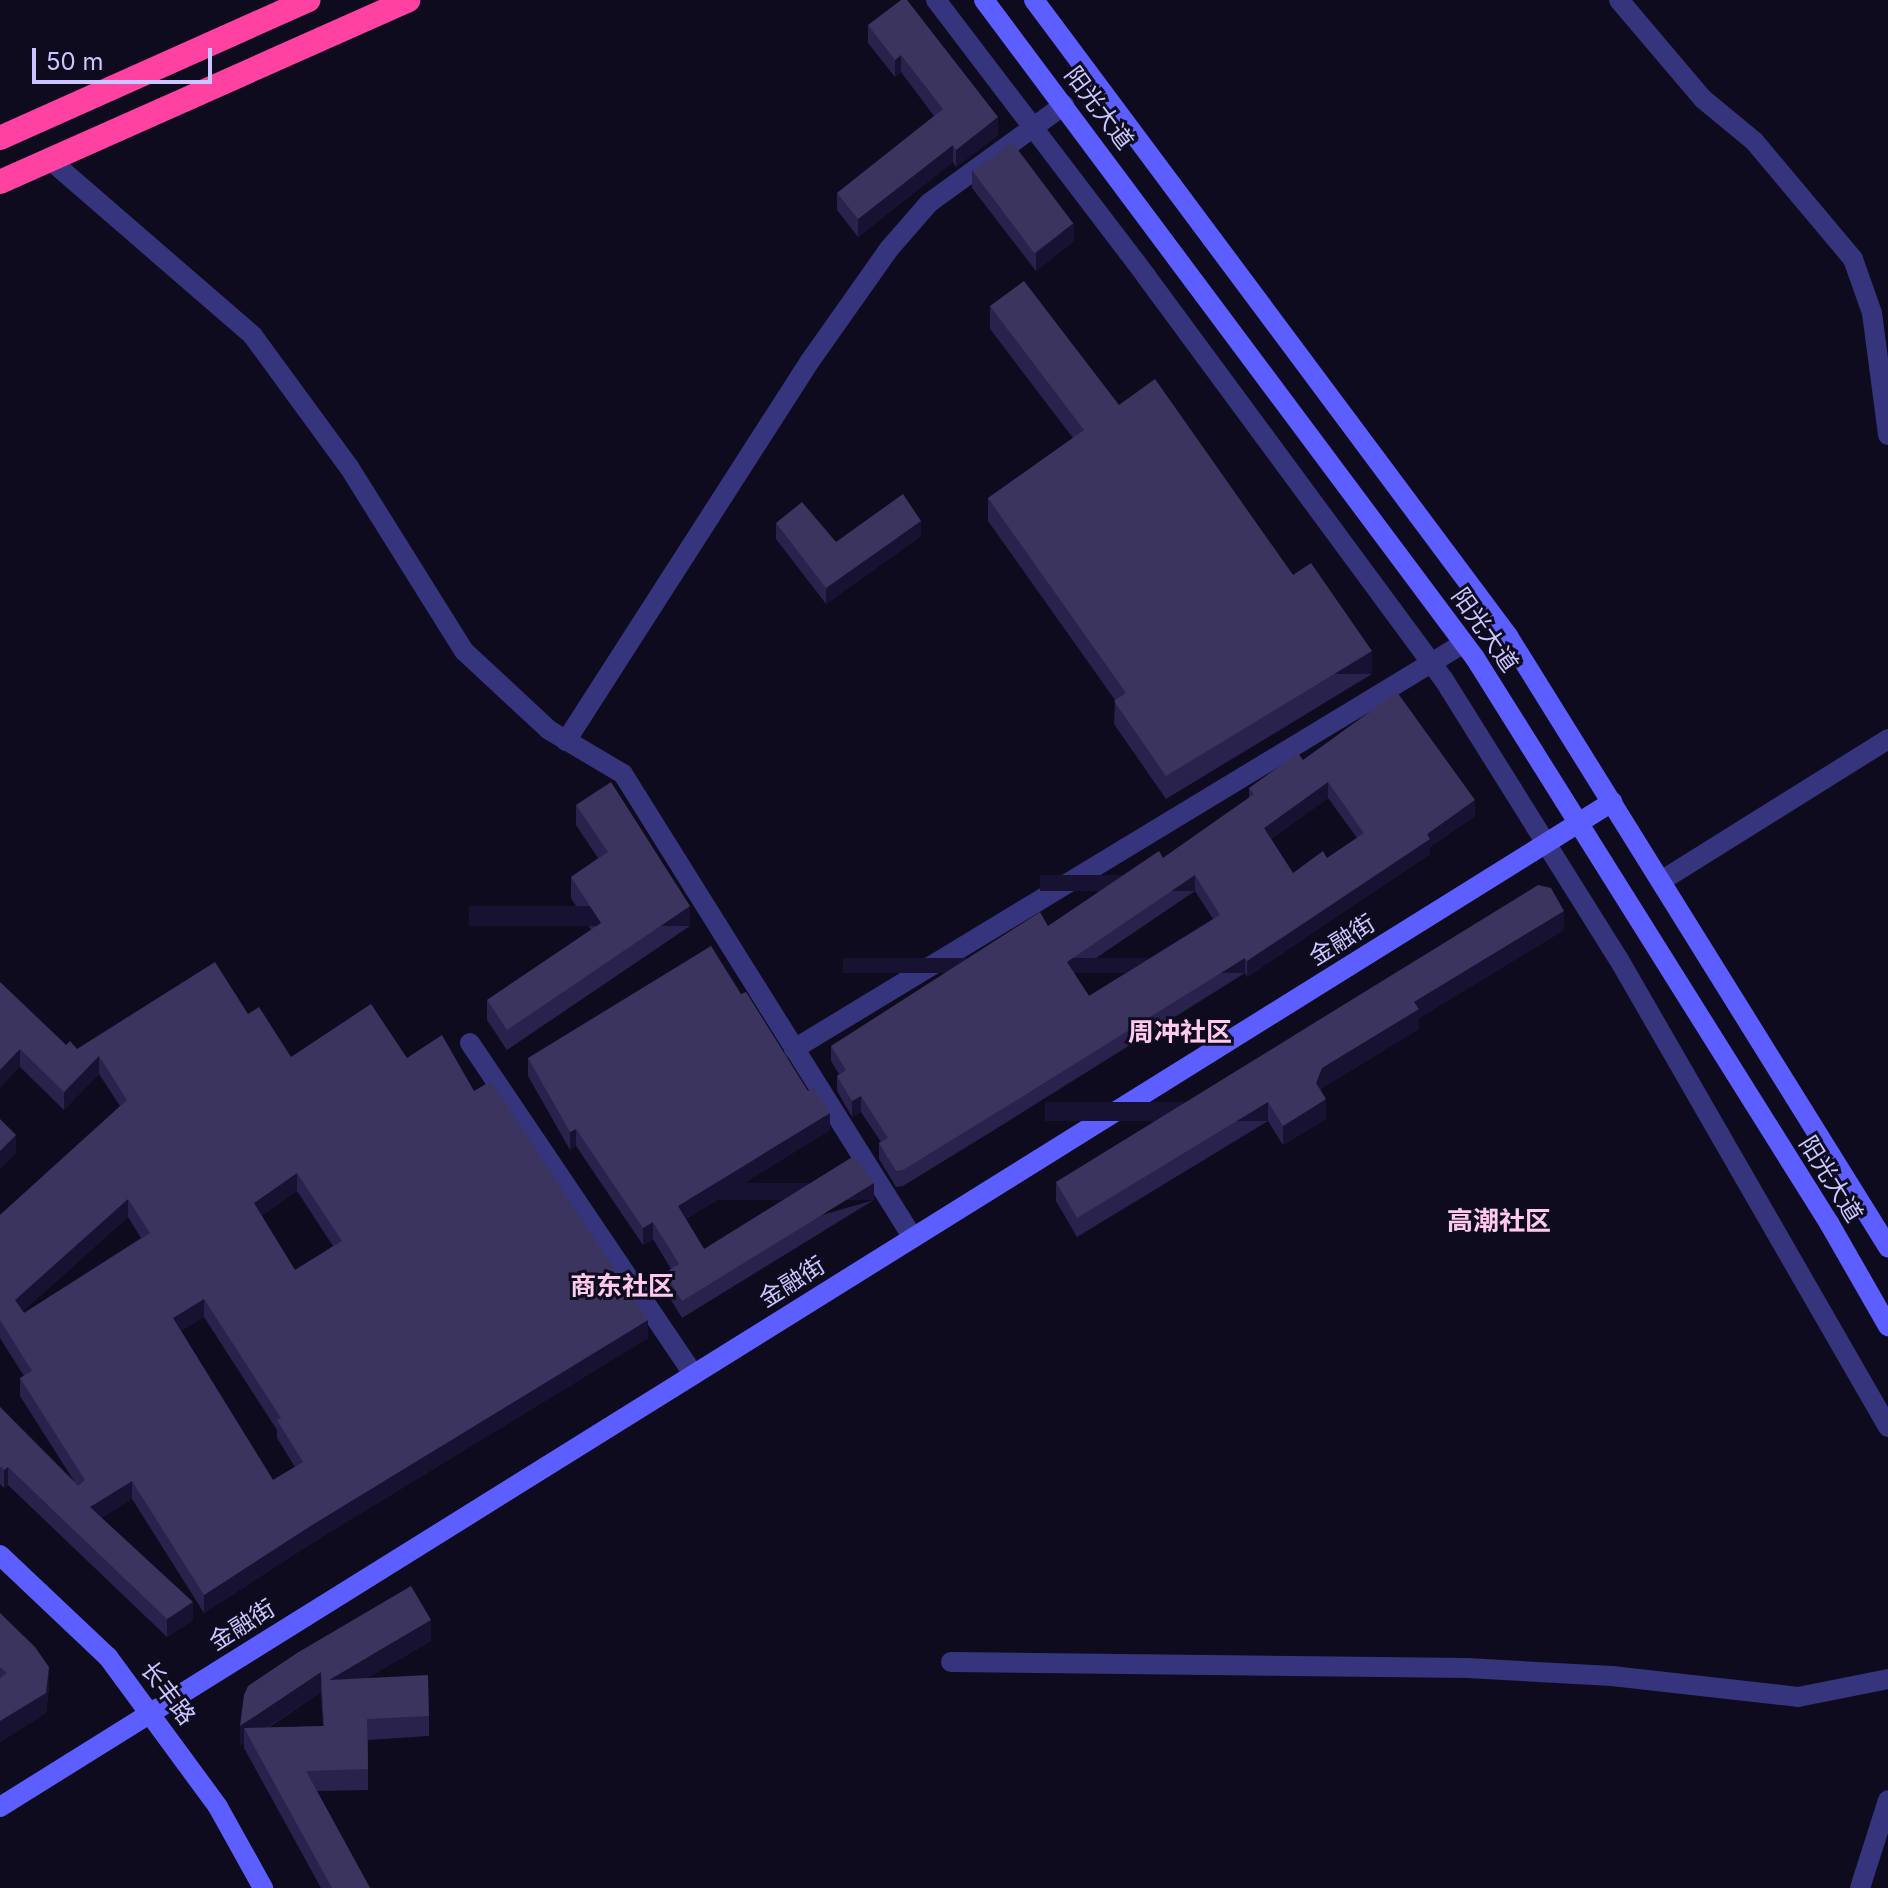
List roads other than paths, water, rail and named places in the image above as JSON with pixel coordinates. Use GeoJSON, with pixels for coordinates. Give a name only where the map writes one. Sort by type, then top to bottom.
{"type":"FeatureCollection","features":[{"type":"Feature","properties":{"kind":"highway"},"geometry":{"type":"LineString","coordinates":[[0,138],[309,0]]}},
{"type":"Feature","properties":{"kind":"highway"},"geometry":{"type":"LineString","coordinates":[[0,182],[408,0]]}},
{"type":"Feature","properties":{"kind":"main road","name":"阳光大道"},"geometry":{"type":"LineString","coordinates":[[984,0],[1464,643],[1829,1223],[1888,1326]]}},
{"type":"Feature","properties":{"kind":"main road","name":"阳光大道"},"geometry":{"type":"LineString","coordinates":[[1034,0],[1508,636],[1888,1247]]}},
{"type":"Feature","properties":{"kind":"main road","name":"金融街"},"geometry":{"type":"LineString","coordinates":[[0,1807],[1612,802]]}},
{"type":"Feature","properties":{"kind":"main road","name":"长丰路"},"geometry":{"type":"LineString","coordinates":[[0,1555],[108,1657],[218,1807],[263,1888]]}},
{"type":"Feature","properties":{"kind":"street"},"geometry":{"type":"LineString","coordinates":[[936,0],[1431,663],[1618,958],[1888,1427]]}},
{"type":"Feature","properties":{"kind":"street"},"geometry":{"type":"LineString","coordinates":[[1619,0],[1703,99],[1754,141],[1853,259],[1872,313],[1888,435]]}},
{"type":"Feature","properties":{"kind":"street"},"geometry":{"type":"LineString","coordinates":[[566,741],[810,361],[889,249],[929,203],[1064,105]]}},
{"type":"Feature","properties":{"kind":"street"},"geometry":{"type":"LineString","coordinates":[[49,159],[253,336],[349,467],[464,651],[549,730],[623,774],[913,1238]]}},
{"type":"Feature","properties":{"kind":"street"},"geometry":{"type":"LineString","coordinates":[[794,1049],[1464,643]]}},
{"type":"Feature","properties":{"kind":"street"},"geometry":{"type":"LineString","coordinates":[[1661,881],[1888,739]]}},
{"type":"Feature","properties":{"kind":"street"},"geometry":{"type":"LineString","coordinates":[[470,1043],[694,1375]]}},
{"type":"Feature","properties":{"kind":"street"},"geometry":{"type":"LineString","coordinates":[[951,1662],[1467,1668],[1612,1676],[1798,1697],[1888,1679]]}},
{"type":"Feature","properties":{"kind":"street"},"geometry":{"type":"LineString","coordinates":[[1860,1888],[1888,1800]]}},
{"type":"Feature","properties":{"kind":"district","name":"周冲社区"},"geometry":{"type":"Point","coordinates":[1180,1032]}},
{"type":"Feature","properties":{"kind":"district","name":"高潮社区"},"geometry":{"type":"Point","coordinates":[1499,1221]}},
{"type":"Feature","properties":{"kind":"district","name":"商东社区"},"geometry":{"type":"Point","coordinates":[622,1286]}}]}
